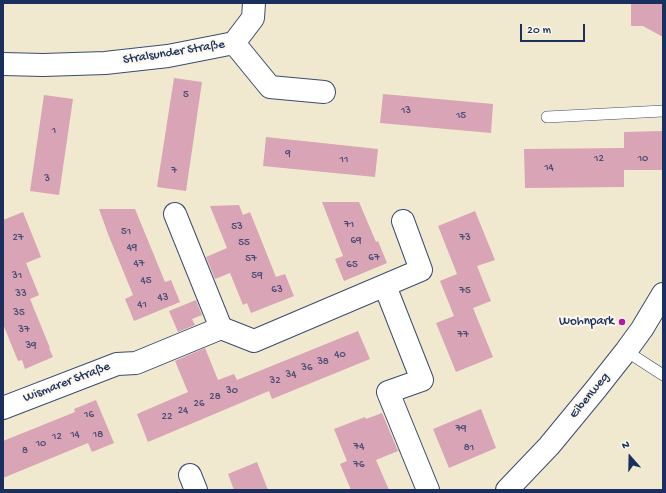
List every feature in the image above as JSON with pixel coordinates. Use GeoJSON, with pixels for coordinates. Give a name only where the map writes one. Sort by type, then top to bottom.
{"type":"FeatureCollection","features":[{"type":"Feature","properties":{"kind":"street"},"geometry":{"type":"LineString","coordinates":[[234,44],[252,18],[254,3]]}},
{"type":"Feature","properties":{"kind":"street","name":"Stralsunder Straße"},"geometry":{"type":"LineString","coordinates":[[3,64],[43,65],[105,63],[168,56],[234,44],[270,87],[324,92]]}},
{"type":"Feature","properties":{"kind":"street"},"geometry":{"type":"LineString","coordinates":[[175,214],[221,328],[254,341],[421,270],[403,221]]}},
{"type":"Feature","properties":{"kind":"street"},"geometry":{"type":"LineString","coordinates":[[385,286],[422,380],[388,392],[428,490]]}},
{"type":"Feature","properties":{"kind":"street","name":"Eibenweg"},"geometry":{"type":"LineString","coordinates":[[508,490],[549,446],[626,351],[642,329],[662,296]]}},
{"type":"Feature","properties":{"kind":"street","name":"Wismarer Straße"},"geometry":{"type":"LineString","coordinates":[[3,408],[118,364],[136,363],[221,328]]}},
{"type":"Feature","properties":{"kind":"lane"},"geometry":{"type":"LineString","coordinates":[[547,117],[663,111]]}},
{"type":"Feature","properties":{"kind":"lane"},"geometry":{"type":"LineString","coordinates":[[626,351],[663,375]]}},
{"type":"Feature","properties":{"kind":"building"},"geometry":{"type":"Polygon","coordinates":[[[631,3],[663,3],[663,37],[643,26],[631,26],[631,3]]]}},
{"type":"Feature","properties":{"kind":"building"},"geometry":{"type":"Polygon","coordinates":[[[174,78],[202,82],[186,191],[157,187],[174,78]]]}},
{"type":"Feature","properties":{"kind":"building"},"geometry":{"type":"Polygon","coordinates":[[[383,94],[493,104],[491,133],[380,123],[383,94]]]}},
{"type":"Feature","properties":{"kind":"building"},"geometry":{"type":"Polygon","coordinates":[[[44,95],[73,99],[59,195],[30,191],[44,95]]]}},
{"type":"Feature","properties":{"kind":"building"},"geometry":{"type":"Polygon","coordinates":[[[663,131],[663,170],[624,170],[624,187],[525,188],[524,149],[624,148],[624,132],[663,131]]]}},
{"type":"Feature","properties":{"kind":"building"},"geometry":{"type":"Polygon","coordinates":[[[266,137],[378,149],[375,177],[263,166],[266,137]]]}},
{"type":"Feature","properties":{"kind":"building"},"geometry":{"type":"Polygon","coordinates":[[[322,202],[359,202],[376,242],[378,241],[387,263],[344,281],[335,259],[343,256],[322,202]]]}},
{"type":"Feature","properties":{"kind":"building"},"geometry":{"type":"Polygon","coordinates":[[[239,205],[243,215],[250,212],[276,277],[285,274],[294,296],[251,313],[247,303],[243,305],[230,273],[215,279],[206,257],[227,248],[210,206],[239,205]]]}},
{"type":"Feature","properties":{"kind":"building"},"geometry":{"type":"Polygon","coordinates":[[[99,209],[135,209],[165,282],[171,280],[180,302],[134,321],[125,299],[133,295],[99,209]]]}},
{"type":"Feature","properties":{"kind":"building"},"geometry":{"type":"Polygon","coordinates":[[[475,211],[495,260],[477,266],[491,301],[473,308],[493,357],[456,372],[436,323],[454,316],[440,281],[457,274],[438,226],[475,211]]]}},
{"type":"Feature","properties":{"kind":"building"},"geometry":{"type":"Polygon","coordinates":[[[23,212],[41,257],[26,263],[39,295],[30,299],[53,357],[25,369],[22,360],[18,361],[3,324],[3,220],[23,212]]]}},
{"type":"Feature","properties":{"kind":"building"},"geometry":{"type":"Polygon","coordinates":[[[196,300],[202,315],[192,319],[195,325],[178,332],[169,311],[196,300]]]}},
{"type":"Feature","properties":{"kind":"building"},"geometry":{"type":"Polygon","coordinates":[[[358,331],[370,359],[272,399],[269,391],[148,442],[137,414],[188,392],[175,361],[205,348],[218,380],[234,374],[237,380],[358,331]]]}},
{"type":"Feature","properties":{"kind":"building"},"geometry":{"type":"Polygon","coordinates":[[[96,400],[114,443],[92,452],[88,443],[3,478],[3,441],[75,412],[74,409],[96,400]]]}},
{"type":"Feature","properties":{"kind":"building"},"geometry":{"type":"Polygon","coordinates":[[[481,409],[496,448],[449,468],[433,429],[481,409]]]}},
{"type":"Feature","properties":{"kind":"building"},"geometry":{"type":"Polygon","coordinates":[[[382,413],[398,451],[376,460],[389,490],[351,490],[340,464],[347,461],[334,429],[365,417],[366,419],[382,413]]]}},
{"type":"Feature","properties":{"kind":"building"},"geometry":{"type":"Polygon","coordinates":[[[257,462],[268,490],[234,490],[228,474],[257,462]]]}},
{"type":"Feature","properties":{"kind":"place","name":"Wohnpark"},"geometry":{"type":"Point","coordinates":[622,322]}}]}
